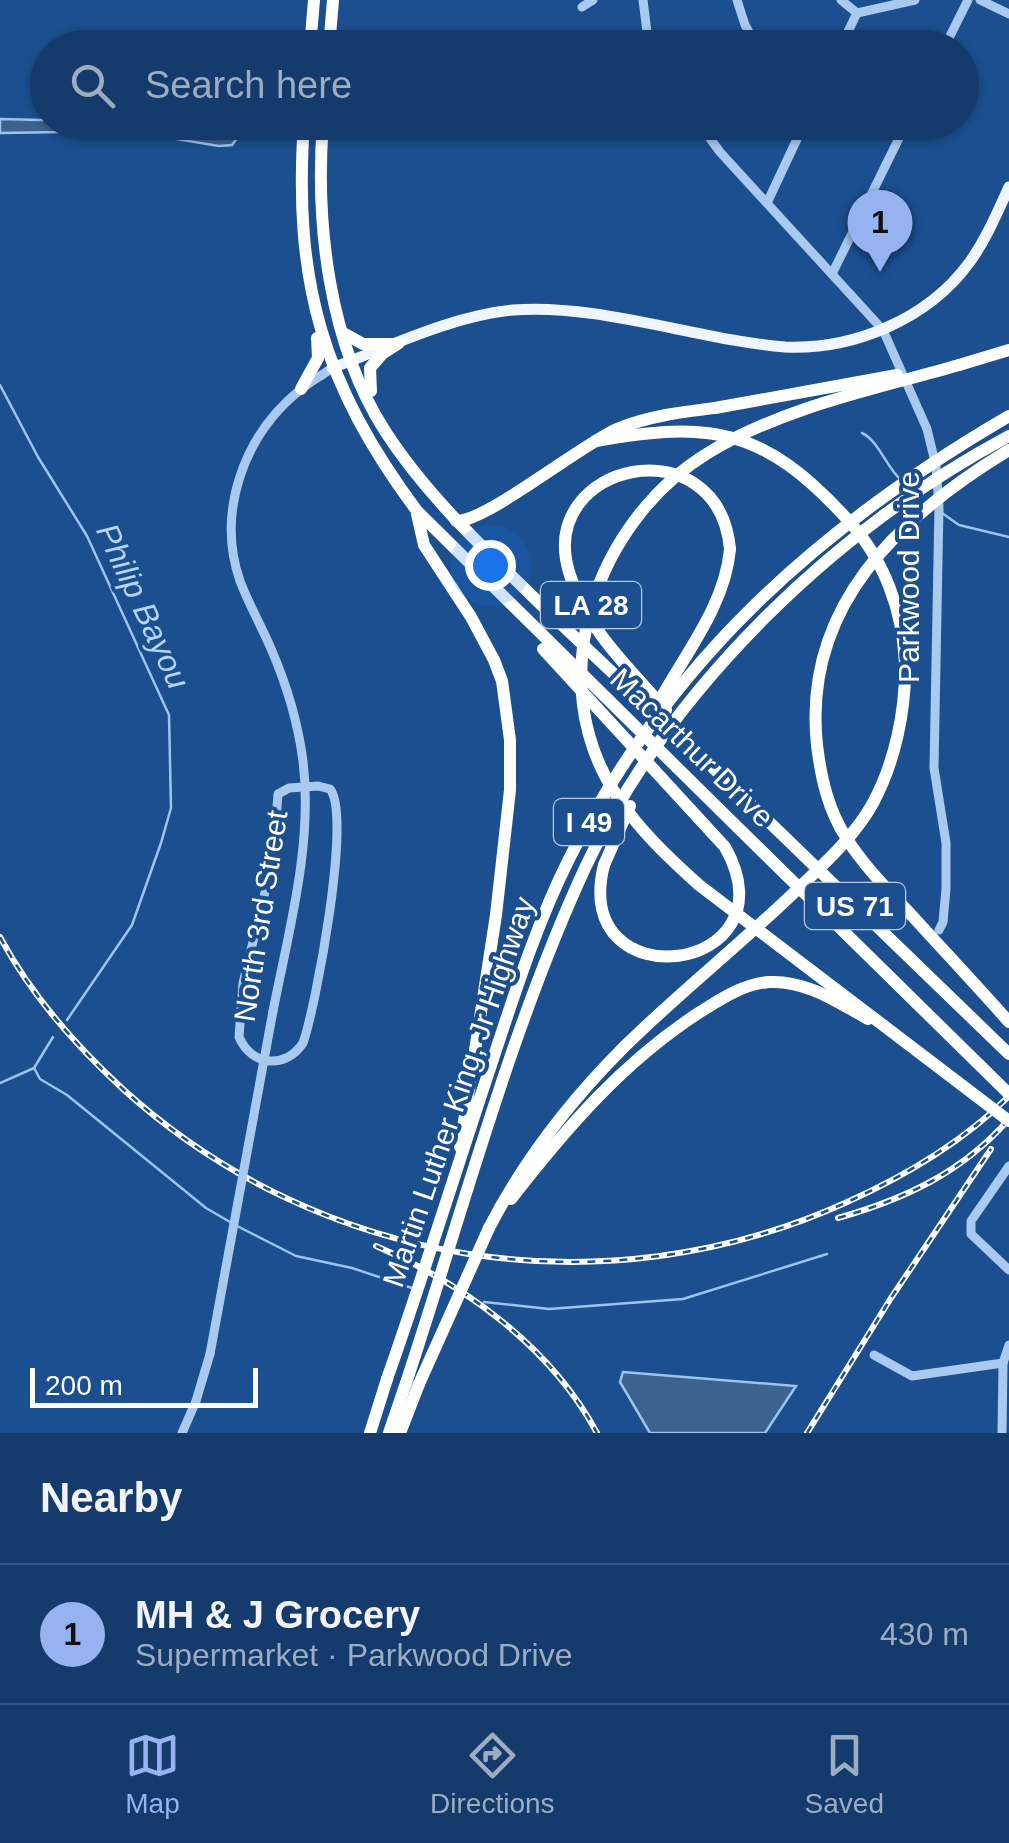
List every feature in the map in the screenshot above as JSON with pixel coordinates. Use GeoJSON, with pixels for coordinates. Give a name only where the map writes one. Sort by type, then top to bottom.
{"type":"FeatureCollection","features":[{"type":"Feature","properties":{"kind":"highway"},"geometry":{"type":"LineString","coordinates":[[312,30],[314,0]]}},
{"type":"Feature","properties":{"kind":"highway"},"geometry":{"type":"LineString","coordinates":[[330,30],[333,0]]}},
{"type":"Feature","properties":{"kind":"highway","name":"US 71"},"geometry":{"type":"LineString","coordinates":[[303,140],[301,194],[306,260]]}},
{"type":"Feature","properties":{"kind":"highway","name":"Macarthur Drive"},"geometry":{"type":"LineString","coordinates":[[322,140],[324,250],[352,360],[384,430],[474,542],[1009,1054]]}},
{"type":"Feature","properties":{"kind":"highway"},"geometry":{"type":"LineString","coordinates":[[301,388],[315,366],[318,350],[306,260]]}},
{"type":"Feature","properties":{"kind":"highway","name":"Macarthur Drive"},"geometry":{"type":"LineString","coordinates":[[306,260],[316,315],[332,368],[385,468],[416,511],[1009,1094]]}},
{"type":"Feature","properties":{"kind":"highway"},"geometry":{"type":"LineString","coordinates":[[341,326],[356,342],[399,344]]}},
{"type":"Feature","properties":{"kind":"highway"},"geometry":{"type":"LineString","coordinates":[[384,430],[368,375],[375,361],[399,344]]}},
{"type":"Feature","properties":{"kind":"highway"},"geometry":{"type":"LineString","coordinates":[[456,521],[468,521],[486,512],[555,464],[616,430],[651,418],[958,364],[1009,350]]}},
{"type":"Feature","properties":{"kind":"highway","name":"LA 28"},"geometry":{"type":"LineString","coordinates":[[958,364],[755,430],[708,453],[664,486],[630,525],[591,604],[581,688],[588,732],[615,794],[699,885],[1009,1121]]}},
{"type":"Feature","properties":{"kind":"highway","name":"Martin Luther King, Jr Highway"},"geometry":{"type":"LineString","coordinates":[[370,1433],[537,932],[585,830],[636,745],[736,622],[824,540],[903,481],[1009,416]]}},
{"type":"Feature","properties":{"kind":"highway"},"geometry":{"type":"LineString","coordinates":[[400,1433],[412,1384],[516,1178],[575,1098],[628,1043],[832,856],[872,804],[890,759],[903,702],[902,627],[884,574],[852,524],[808,480],[774,455],[729,434],[660,430],[596,441]]}},
{"type":"Feature","properties":{"kind":"highway","name":"Martin Luther King, Jr Highway"},"geometry":{"type":"LineString","coordinates":[[389,1433],[412,1384],[545,961],[586,866],[654,749],[766,618],[834,555],[934,480],[1009,436]]}},
{"type":"Feature","properties":{"kind":"highway"},"geometry":{"type":"LineString","coordinates":[[1009,450],[929,507],[884,547],[856,582],[826,646],[815,717],[824,790],[844,836],[882,885],[1009,1022]]}},
{"type":"Feature","properties":{"kind":"highway"},"geometry":{"type":"LineString","coordinates":[[636,745],[716,602],[726,576],[730,549],[722,514],[706,493],[671,472],[644,469],[610,478],[590,492],[576,511],[565,544],[570,577],[590,622],[689,737],[701,756]]}},
{"type":"Feature","properties":{"kind":"highway"},"geometry":{"type":"LineString","coordinates":[[416,511],[424,545],[484,640],[502,681],[508,710],[511,766],[496,915],[456,1170]]}},
{"type":"Feature","properties":{"kind":"highway"},"geometry":{"type":"LineString","coordinates":[[522,618],[538,644],[725,847],[738,877],[737,910],[730,927],[710,946],[682,957],[667,958],[624,944],[605,919],[600,888],[604,866],[654,749]]}},
{"type":"Feature","properties":{"kind":"highway"},"geometry":{"type":"LineString","coordinates":[[488,1228],[602,1090],[661,1039],[733,992],[768,982],[807,988],[886,1029]]}},
{"type":"Feature","properties":{"kind":"main road","name":"North 3rd Street"},"geometry":{"type":"LineString","coordinates":[[332,368],[479,316],[532,309],[785,346],[815,346],[882,330],[925,306],[960,275],[980,248],[1009,188]]}},
{"type":"Feature","properties":{"kind":"street"},"geometry":{"type":"LineString","coordinates":[[582,8],[593,0]]}},
{"type":"Feature","properties":{"kind":"street"},"geometry":{"type":"LineString","coordinates":[[643,0],[647,30]]}},
{"type":"Feature","properties":{"kind":"street"},"geometry":{"type":"LineString","coordinates":[[737,0],[747,30]]}},
{"type":"Feature","properties":{"kind":"street"},"geometry":{"type":"LineString","coordinates":[[840,0],[856,13]]}},
{"type":"Feature","properties":{"kind":"street"},"geometry":{"type":"LineString","coordinates":[[856,13],[915,0]]}},
{"type":"Feature","properties":{"kind":"street"},"geometry":{"type":"LineString","coordinates":[[953,30],[968,0]]}},
{"type":"Feature","properties":{"kind":"street"},"geometry":{"type":"LineString","coordinates":[[980,0],[1009,14]]}},
{"type":"Feature","properties":{"kind":"street"},"geometry":{"type":"LineString","coordinates":[[848,30],[856,13]]}},
{"type":"Feature","properties":{"kind":"street","name":"Parkwood Drive"},"geometry":{"type":"LineString","coordinates":[[713,140],[882,330],[920,410],[936,466],[939,508],[934,768],[946,842],[946,889],[939,930]]}},
{"type":"Feature","properties":{"kind":"street"},"geometry":{"type":"LineString","coordinates":[[767,204],[796,140]]}},
{"type":"Feature","properties":{"kind":"street"},"geometry":{"type":"LineString","coordinates":[[832,274],[898,140]]}},
{"type":"Feature","properties":{"kind":"street","name":"North 3rd Street"},"geometry":{"type":"LineString","coordinates":[[182,1433],[210,1354],[300,866],[304,787],[300,745],[273,652],[240,580],[231,534],[233,504],[247,455],[271,418],[301,388],[332,368]]}},
{"type":"Feature","properties":{"kind":"street"},"geometry":{"type":"LineString","coordinates":[[304,787],[324,787],[337,799],[334,874],[307,1031],[297,1052],[271,1062],[254,1057],[243,1046],[238,1027],[240,1005],[247,962],[271,873],[278,794],[304,787]]}},
{"type":"Feature","properties":{"kind":"street"},"geometry":{"type":"LineString","coordinates":[[1009,1166],[971,1220],[971,1234],[1009,1270]]}},
{"type":"Feature","properties":{"kind":"street"},"geometry":{"type":"LineString","coordinates":[[1002,1433],[1003,1363],[1009,1345]]}},
{"type":"Feature","properties":{"kind":"street"},"geometry":{"type":"LineString","coordinates":[[874,1355],[912,1376],[1003,1363]]}},
{"type":"Feature","properties":{"kind":"water"},"geometry":{"type":"Polygon","coordinates":[[[0,119],[30,120],[30,133],[0,133],[0,119]]]}},
{"type":"Feature","properties":{"kind":"water"},"geometry":{"type":"Polygon","coordinates":[[[183,140],[236,140],[232,145],[183,140]]]}},
{"type":"Feature","properties":{"kind":"water"},"geometry":{"type":"Polygon","coordinates":[[[623,1372],[796,1386],[765,1433],[650,1433],[620,1382],[623,1372]]]}},
{"type":"Feature","properties":{"kind":"waterway","name":"Philip Bayou"},"geometry":{"type":"LineString","coordinates":[[0,385],[38,457],[87,536],[169,715],[171,808],[161,843],[132,925],[67,1020]]}},
{"type":"Feature","properties":{"kind":"waterway","name":"Philip Bayou"},"geometry":{"type":"LineString","coordinates":[[862,433],[901,480]]}},
{"type":"Feature","properties":{"kind":"waterway","name":"Philip Bayou"},"geometry":{"type":"LineString","coordinates":[[942,513],[959,525],[1009,537]]}},
{"type":"Feature","properties":{"kind":"waterway","name":"Philip Bayou"},"geometry":{"type":"LineString","coordinates":[[0,1083],[34,1068],[53,1037]]}},
{"type":"Feature","properties":{"kind":"waterway"},"geometry":{"type":"LineString","coordinates":[[34,1068],[40,1079],[67,1095],[206,1208],[230,1222]]}},
{"type":"Feature","properties":{"kind":"waterway"},"geometry":{"type":"LineString","coordinates":[[237,1226],[296,1256],[352,1268],[412,1288]]}},
{"type":"Feature","properties":{"kind":"waterway"},"geometry":{"type":"LineString","coordinates":[[484,1302],[549,1309],[683,1299],[827,1254]]}},
{"type":"Feature","properties":{"kind":"railway"},"geometry":{"type":"LineString","coordinates":[[0,937],[40,999],[89,1056],[124,1090],[201,1150],[285,1198],[374,1232],[467,1254],[562,1262],[658,1256],[753,1237],[889,1182],[953,1143],[1009,1096]]}},
{"type":"Feature","properties":{"kind":"railway"},"geometry":{"type":"LineString","coordinates":[[838,1218],[887,1202],[952,1169],[1009,1119]]}},
{"type":"Feature","properties":{"kind":"railway"},"geometry":{"type":"LineString","coordinates":[[807,1433],[991,1149]]}},
{"type":"Feature","properties":{"kind":"railway"},"geometry":{"type":"LineString","coordinates":[[376,1246],[441,1279],[502,1322],[555,1373],[597,1433]]}},
{"type":"Feature","properties":{"kind":"place","name":"MH & J Grocery"},"geometry":{"type":"Point","coordinates":[880,272]}}]}
